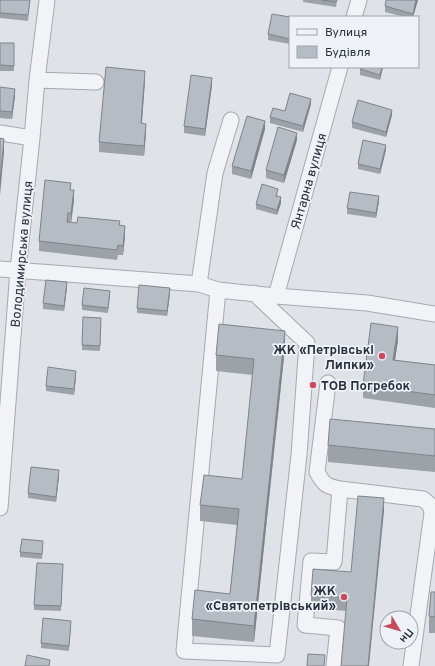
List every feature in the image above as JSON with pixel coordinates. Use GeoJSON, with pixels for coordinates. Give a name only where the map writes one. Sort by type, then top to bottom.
{"type":"FeatureCollection","features":[{"type":"Feature","properties":{"kind":"street","name":"Володимирська вулиця"},"geometry":{"type":"LineString","coordinates":[[0,508],[18,270],[37,80],[47,0]]}},
{"type":"Feature","properties":{"kind":"street"},"geometry":{"type":"LineString","coordinates":[[354,16],[359,0]]}},
{"type":"Feature","properties":{"kind":"street","name":"Янтарна вулиця"},"geometry":{"type":"LineString","coordinates":[[276,296],[340,68]]}},
{"type":"Feature","properties":{"kind":"street"},"geometry":{"type":"LineString","coordinates":[[37,80],[96,82]]}},
{"type":"Feature","properties":{"kind":"street"},"geometry":{"type":"LineString","coordinates":[[199,284],[216,173],[231,120]]}},
{"type":"Feature","properties":{"kind":"street"},"geometry":{"type":"LineString","coordinates":[[0,133],[32,138]]}},
{"type":"Feature","properties":{"kind":"street"},"geometry":{"type":"LineString","coordinates":[[0,268],[199,284],[218,290],[367,303],[435,314]]}},
{"type":"Feature","properties":{"kind":"street"},"geometry":{"type":"LineString","coordinates":[[218,290],[184,652],[226,660],[277,661],[299,455],[307,344],[254,293]]}},
{"type":"Feature","properties":{"kind":"street"},"geometry":{"type":"LineString","coordinates":[[317,472],[328,383]]}},
{"type":"Feature","properties":{"kind":"street"},"geometry":{"type":"LineString","coordinates":[[299,455],[317,472],[322,481],[330,487],[423,499],[430,504],[432,513],[411,666]]}},
{"type":"Feature","properties":{"kind":"street"},"geometry":{"type":"LineString","coordinates":[[334,666],[338,628],[305,625],[311,561],[334,562],[340,489]]}},
{"type":"Feature","properties":{"kind":"building"},"geometry":{"type":"Polygon","coordinates":[[[0,0],[30,0],[28,15],[0,13],[0,0]]]}},
{"type":"Feature","properties":{"kind":"building"},"geometry":{"type":"Polygon","coordinates":[[[322,0],[337,0],[336,2],[322,0]]]}},
{"type":"Feature","properties":{"kind":"building"},"geometry":{"type":"Polygon","coordinates":[[[386,0],[416,0],[413,14],[385,6],[386,0]]]}},
{"type":"Feature","properties":{"kind":"building"},"geometry":{"type":"Polygon","coordinates":[[[272,14],[289,17],[289,39],[268,34],[272,14]]]}},
{"type":"Feature","properties":{"kind":"building"},"geometry":{"type":"Polygon","coordinates":[[[0,43],[14,43],[14,66],[0,65],[0,43]]]}},
{"type":"Feature","properties":{"kind":"building"},"geometry":{"type":"Polygon","coordinates":[[[106,67],[145,71],[141,123],[146,124],[144,146],[99,142],[106,67]]]}},
{"type":"Feature","properties":{"kind":"building"},"geometry":{"type":"Polygon","coordinates":[[[360,68],[382,68],[380,75],[360,68]]]}},
{"type":"Feature","properties":{"kind":"building"},"geometry":{"type":"Polygon","coordinates":[[[191,75],[212,78],[205,129],[184,126],[191,75]]]}},
{"type":"Feature","properties":{"kind":"building"},"geometry":{"type":"Polygon","coordinates":[[[0,87],[15,89],[12,112],[0,111],[0,87]]]}},
{"type":"Feature","properties":{"kind":"building"},"geometry":{"type":"Polygon","coordinates":[[[290,93],[311,99],[303,126],[270,117],[273,108],[285,111],[290,93]]]}},
{"type":"Feature","properties":{"kind":"building"},"geometry":{"type":"Polygon","coordinates":[[[358,100],[392,110],[386,132],[352,122],[358,100]]]}},
{"type":"Feature","properties":{"kind":"building"},"geometry":{"type":"Polygon","coordinates":[[[247,116],[265,121],[251,171],[232,166],[247,116]]]}},
{"type":"Feature","properties":{"kind":"building"},"geometry":{"type":"Polygon","coordinates":[[[278,127],[297,133],[284,175],[266,170],[278,127]]]}},
{"type":"Feature","properties":{"kind":"building"},"geometry":{"type":"Polygon","coordinates":[[[0,138],[4,139],[0,182],[0,138]]]}},
{"type":"Feature","properties":{"kind":"building"},"geometry":{"type":"Polygon","coordinates":[[[363,140],[386,145],[380,169],[358,164],[363,140]]]}},
{"type":"Feature","properties":{"kind":"building"},"geometry":{"type":"Polygon","coordinates":[[[45,180],[71,183],[70,190],[74,190],[71,213],[68,213],[67,222],[77,223],[78,217],[120,221],[119,225],[125,226],[123,246],[118,245],[117,250],[39,241],[45,180]]]}},
{"type":"Feature","properties":{"kind":"building"},"geometry":{"type":"Polygon","coordinates":[[[262,184],[278,189],[276,196],[281,197],[277,210],[256,204],[262,184]]]}},
{"type":"Feature","properties":{"kind":"building"},"geometry":{"type":"Polygon","coordinates":[[[350,192],[379,196],[376,213],[347,208],[350,192]]]}},
{"type":"Feature","properties":{"kind":"building"},"geometry":{"type":"Polygon","coordinates":[[[46,280],[67,282],[64,306],[43,303],[46,280]]]}},
{"type":"Feature","properties":{"kind":"building"},"geometry":{"type":"Polygon","coordinates":[[[139,285],[170,288],[167,311],[137,308],[139,285]]]}},
{"type":"Feature","properties":{"kind":"building"},"geometry":{"type":"Polygon","coordinates":[[[84,288],[110,291],[108,308],[82,305],[84,288]]]}},
{"type":"Feature","properties":{"kind":"building"},"geometry":{"type":"Polygon","coordinates":[[[83,317],[101,318],[100,346],[82,345],[83,317]]]}},
{"type":"Feature","properties":{"kind":"building","name":"ЖК «Петрівські Липки»"},"geometry":{"type":"Polygon","coordinates":[[[371,323],[398,327],[393,360],[435,365],[435,395],[363,385],[371,323]]]}},
{"type":"Feature","properties":{"kind":"building"},"geometry":{"type":"Polygon","coordinates":[[[219,324],[285,331],[254,626],[192,619],[195,590],[230,594],[239,509],[200,505],[204,475],[242,479],[254,359],[216,355],[219,324]]]}},
{"type":"Feature","properties":{"kind":"building"},"geometry":{"type":"Polygon","coordinates":[[[48,367],[76,371],[74,389],[46,386],[48,367]]]}},
{"type":"Feature","properties":{"kind":"building"},"geometry":{"type":"Polygon","coordinates":[[[330,419],[435,429],[435,456],[328,445],[330,419]]]}},
{"type":"Feature","properties":{"kind":"building"},"geometry":{"type":"Polygon","coordinates":[[[31,467],[59,470],[56,497],[28,493],[31,467]]]}},
{"type":"Feature","properties":{"kind":"building","name":"ЖК «Святопетрівський»"},"geometry":{"type":"Polygon","coordinates":[[[358,496],[384,498],[368,666],[341,666],[347,598],[311,595],[313,569],[351,572],[358,496]]]}},
{"type":"Feature","properties":{"kind":"building"},"geometry":{"type":"Polygon","coordinates":[[[22,539],[43,541],[42,554],[20,552],[22,539]]]}},
{"type":"Feature","properties":{"kind":"building"},"geometry":{"type":"Polygon","coordinates":[[[37,563],[63,564],[61,606],[34,605],[37,563]]]}},
{"type":"Feature","properties":{"kind":"building"},"geometry":{"type":"Polygon","coordinates":[[[431,592],[435,592],[435,617],[429,616],[431,592]]]}},
{"type":"Feature","properties":{"kind":"building"},"geometry":{"type":"Polygon","coordinates":[[[43,618],[71,621],[69,646],[41,643],[43,618]]]}},
{"type":"Feature","properties":{"kind":"building"},"geometry":{"type":"Polygon","coordinates":[[[308,654],[325,655],[324,666],[307,666],[308,654]]]}},
{"type":"Feature","properties":{"kind":"building"},"geometry":{"type":"Polygon","coordinates":[[[27,655],[50,660],[49,666],[25,666],[27,655]]]}},
{"type":"Feature","properties":{"kind":"place","name":"ЖК «Петрівські Липки»"},"geometry":{"type":"Point","coordinates":[382,356]}},
{"type":"Feature","properties":{"kind":"place","name":"ТОВ Погребок"},"geometry":{"type":"Point","coordinates":[313,385]}},
{"type":"Feature","properties":{"kind":"place","name":"ЖК «Святопетрівський»"},"geometry":{"type":"Point","coordinates":[344,597]}}]}
